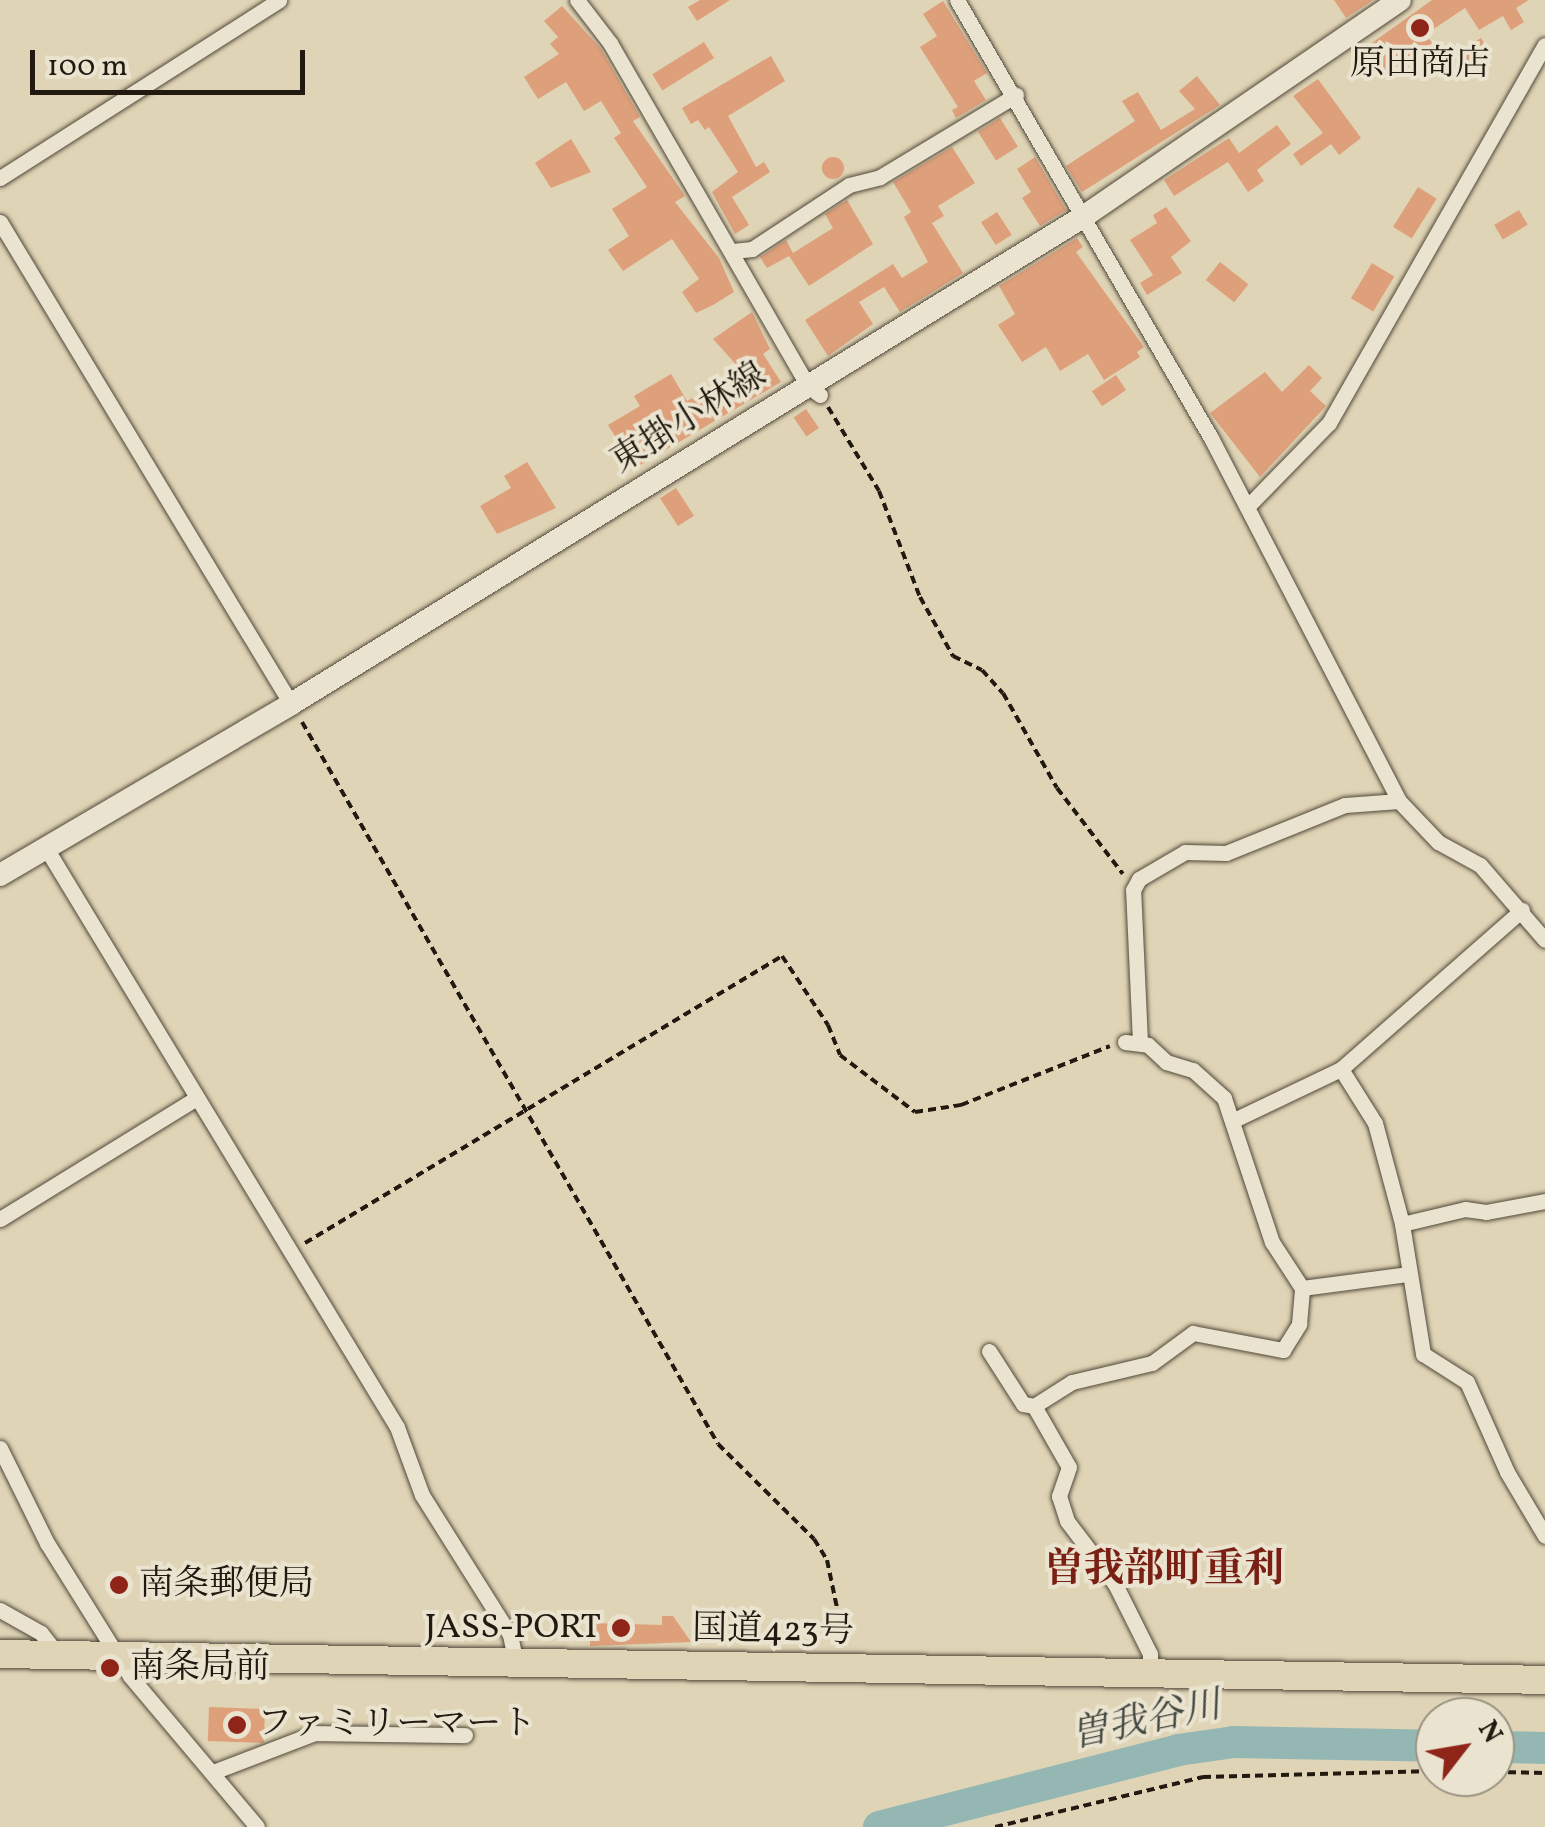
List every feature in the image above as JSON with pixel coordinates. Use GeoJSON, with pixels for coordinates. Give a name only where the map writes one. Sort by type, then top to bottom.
{"type":"FeatureCollection","features":[{"type":"Feature","properties":{"kind":"highway","name":"国道423号"},"geometry":{"type":"LineString","coordinates":[[0,1654],[1545,1680]]}},
{"type":"Feature","properties":{"kind":"main road","name":"東掛小林線"},"geometry":{"type":"LineString","coordinates":[[0,875],[814,391],[1083,217],[1400,0]]}},
{"type":"Feature","properties":{"kind":"street"},"geometry":{"type":"LineString","coordinates":[[0,178],[279,0]]}},
{"type":"Feature","properties":{"kind":"street"},"geometry":{"type":"LineString","coordinates":[[577,0],[610,43],[814,391]]}},
{"type":"Feature","properties":{"kind":"street"},"geometry":{"type":"LineString","coordinates":[[956,0],[1016,94],[1247,507],[1399,801],[1438,842],[1480,865],[1545,940]]}},
{"type":"Feature","properties":{"kind":"street"},"geometry":{"type":"LineString","coordinates":[[1247,507],[1329,422],[1545,45]]}},
{"type":"Feature","properties":{"kind":"street"},"geometry":{"type":"LineString","coordinates":[[732,251],[752,249],[849,186],[880,177],[1016,94]]}},
{"type":"Feature","properties":{"kind":"street"},"geometry":{"type":"LineString","coordinates":[[0,222],[291,704]]}},
{"type":"Feature","properties":{"kind":"street"},"geometry":{"type":"LineString","coordinates":[[990,1351],[1023,1404],[1034,1406],[1072,1382],[1152,1363],[1193,1333],[1283,1350],[1298,1324],[1302,1288],[1272,1242],[1234,1120],[1212,1083],[1132,1042],[1135,884],[1185,852],[1226,853],[1345,805],[1399,801]]}},
{"type":"Feature","properties":{"kind":"street"},"geometry":{"type":"LineString","coordinates":[[46,848],[397,1427],[422,1495],[510,1635],[516,1664]]}},
{"type":"Feature","properties":{"kind":"street"},"geometry":{"type":"LineString","coordinates":[[1234,1120],[1342,1069],[1522,910]]}},
{"type":"Feature","properties":{"kind":"street"},"geometry":{"type":"LineString","coordinates":[[1342,1069],[1375,1123],[1402,1224],[1423,1354],[1468,1382],[1507,1472],[1545,1536]]}},
{"type":"Feature","properties":{"kind":"street"},"geometry":{"type":"LineString","coordinates":[[0,1218],[197,1098]]}},
{"type":"Feature","properties":{"kind":"street"},"geometry":{"type":"LineString","coordinates":[[1402,1224],[1465,1208],[1486,1212],[1545,1200]]}},
{"type":"Feature","properties":{"kind":"street"},"geometry":{"type":"LineString","coordinates":[[1302,1288],[1409,1274]]}},
{"type":"Feature","properties":{"kind":"street"},"geometry":{"type":"LineString","coordinates":[[1034,1406],[1069,1467],[1059,1496],[1067,1521],[1115,1584],[1150,1654],[1150,1673]]}},
{"type":"Feature","properties":{"kind":"street"},"geometry":{"type":"LineString","coordinates":[[0,1448],[48,1543],[119,1656],[256,1827]]}},
{"type":"Feature","properties":{"kind":"street"},"geometry":{"type":"LineString","coordinates":[[0,1610],[41,1633],[58,1655]]}},
{"type":"Feature","properties":{"kind":"street"},"geometry":{"type":"LineString","coordinates":[[213,1772],[315,1733],[465,1735]]}},
{"type":"Feature","properties":{"kind":"path"},"geometry":{"type":"LineString","coordinates":[[814,391],[880,491],[920,597],[953,656],[982,670],[1003,693],[1057,788],[1135,884]]}},
{"type":"Feature","properties":{"kind":"path"},"geometry":{"type":"LineString","coordinates":[[291,704],[718,1444],[820,1550],[850,1670]]}},
{"type":"Feature","properties":{"kind":"path"},"geometry":{"type":"LineString","coordinates":[[290,1252],[782,956],[828,1025],[840,1056],[916,1112],[961,1105],[1132,1042]]}},
{"type":"Feature","properties":{"kind":"path"},"geometry":{"type":"LineString","coordinates":[[995,1827],[1202,1778],[1415,1772]]}},
{"type":"Feature","properties":{"kind":"path"},"geometry":{"type":"LineString","coordinates":[[1515,1772],[1545,1773]]}},
{"type":"Feature","properties":{"kind":"building"},"geometry":{"type":"Polygon","coordinates":[[[700,0],[730,0],[697,21],[688,7],[700,0]]]}},
{"type":"Feature","properties":{"kind":"building"},"geometry":{"type":"Polygon","coordinates":[[[1334,0],[1373,0],[1346,18],[1334,0]]]}},
{"type":"Feature","properties":{"kind":"building"},"geometry":{"type":"Polygon","coordinates":[[[1432,0],[1529,0],[1516,8],[1524,22],[1511,30],[1503,16],[1479,30],[1465,8],[1426,34],[1432,43],[1387,72],[1369,45],[1432,0]]]}},
{"type":"Feature","properties":{"kind":"building"},"geometry":{"type":"Polygon","coordinates":[[[943,1],[987,73],[974,81],[986,100],[956,118],[952,110],[958,107],[920,47],[937,36],[923,14],[943,1]]]}},
{"type":"Feature","properties":{"kind":"building"},"geometry":{"type":"Polygon","coordinates":[[[562,6],[601,49],[640,117],[633,121],[685,196],[675,202],[719,258],[734,292],[696,313],[682,292],[699,279],[672,239],[623,271],[608,250],[629,236],[612,209],[647,187],[614,138],[621,133],[601,101],[584,111],[566,82],[538,99],[524,77],[559,54],[550,44],[558,37],[544,21],[562,6]]]}},
{"type":"Feature","properties":{"kind":"building"},"geometry":{"type":"Polygon","coordinates":[[[1481,38],[1489,51],[1464,67],[1456,54],[1481,38]]]}},
{"type":"Feature","properties":{"kind":"building"},"geometry":{"type":"Polygon","coordinates":[[[704,42],[714,58],[662,90],[652,74],[704,42]]]}},
{"type":"Feature","properties":{"kind":"building"},"geometry":{"type":"Polygon","coordinates":[[[771,56],[785,81],[728,116],[756,167],[764,162],[770,172],[732,197],[749,225],[735,234],[712,192],[738,172],[709,127],[705,130],[698,120],[691,124],[682,108],[771,56]]]}},
{"type":"Feature","properties":{"kind":"building"},"geometry":{"type":"Polygon","coordinates":[[[1197,76],[1220,105],[1082,192],[1066,166],[1135,121],[1122,101],[1138,92],[1161,130],[1195,109],[1179,91],[1197,76]]]}},
{"type":"Feature","properties":{"kind":"building"},"geometry":{"type":"Polygon","coordinates":[[[1318,79],[1361,138],[1339,155],[1331,144],[1301,166],[1293,154],[1323,133],[1293,96],[1318,79]]]}},
{"type":"Feature","properties":{"kind":"building"},"geometry":{"type":"Polygon","coordinates":[[[1000,118],[1018,147],[996,161],[978,132],[1000,118]]]}},
{"type":"Feature","properties":{"kind":"building"},"geometry":{"type":"Polygon","coordinates":[[[1277,125],[1291,144],[1257,170],[1264,181],[1248,192],[1228,162],[1174,196],[1164,180],[1229,138],[1239,153],[1277,125]]]}},
{"type":"Feature","properties":{"kind":"building"},"geometry":{"type":"Polygon","coordinates":[[[571,139],[591,172],[551,188],[535,163],[571,139]]]}},
{"type":"Feature","properties":{"kind":"building"},"geometry":{"type":"Polygon","coordinates":[[[952,147],[975,183],[938,206],[944,216],[932,223],[963,273],[900,312],[884,287],[859,302],[873,324],[828,356],[805,320],[893,264],[902,278],[928,262],[904,217],[911,212],[893,182],[952,147]]]}},
{"type":"Feature","properties":{"kind":"building"},"geometry":{"type":"Polygon","coordinates":[[[833,157],[841,160],[841,176],[833,179],[825,176],[822,168],[825,160],[833,157]]]}},
{"type":"Feature","properties":{"kind":"building"},"geometry":{"type":"Polygon","coordinates":[[[1035,157],[1066,210],[1040,226],[1022,198],[1031,192],[1017,169],[1035,157]]]}},
{"type":"Feature","properties":{"kind":"building"},"geometry":{"type":"Polygon","coordinates":[[[1418,187],[1437,199],[1412,239],[1393,227],[1418,187]]]}},
{"type":"Feature","properties":{"kind":"building"},"geometry":{"type":"Polygon","coordinates":[[[847,200],[873,244],[809,286],[789,256],[767,268],[760,257],[786,240],[793,253],[833,228],[825,214],[847,200]]]}},
{"type":"Feature","properties":{"kind":"building"},"geometry":{"type":"Polygon","coordinates":[[[1166,207],[1191,241],[1171,257],[1182,273],[1147,295],[1140,283],[1153,275],[1130,240],[1157,223],[1153,215],[1166,207]]]}},
{"type":"Feature","properties":{"kind":"building"},"geometry":{"type":"Polygon","coordinates":[[[1519,210],[1528,225],[1503,240],[1494,225],[1519,210]]]}},
{"type":"Feature","properties":{"kind":"building"},"geometry":{"type":"Polygon","coordinates":[[[997,212],[1012,235],[996,245],[981,222],[997,212]]]}},
{"type":"Feature","properties":{"kind":"building"},"geometry":{"type":"Polygon","coordinates":[[[1077,238],[1083,247],[1076,252],[1144,347],[1137,352],[1140,357],[1104,380],[1088,354],[1060,371],[1046,347],[1022,362],[998,325],[1015,314],[999,286],[1077,238]]]}},
{"type":"Feature","properties":{"kind":"building"},"geometry":{"type":"Polygon","coordinates":[[[1220,262],[1248,284],[1234,302],[1206,280],[1220,262]]]}},
{"type":"Feature","properties":{"kind":"building"},"geometry":{"type":"Polygon","coordinates":[[[1372,263],[1394,276],[1373,312],[1351,298],[1372,263]]]}},
{"type":"Feature","properties":{"kind":"building"},"geometry":{"type":"Polygon","coordinates":[[[752,312],[770,349],[763,354],[781,382],[635,468],[608,425],[640,406],[634,396],[671,374],[687,401],[741,370],[713,339],[752,312]]]}},
{"type":"Feature","properties":{"kind":"building"},"geometry":{"type":"Polygon","coordinates":[[[1309,365],[1322,378],[1310,391],[1326,406],[1260,477],[1210,413],[1265,372],[1282,392],[1309,365]]]}},
{"type":"Feature","properties":{"kind":"building"},"geometry":{"type":"Polygon","coordinates":[[[1116,375],[1126,390],[1102,406],[1092,391],[1116,375]]]}},
{"type":"Feature","properties":{"kind":"building"},"geometry":{"type":"Polygon","coordinates":[[[806,409],[819,428],[806,436],[794,417],[806,409]]]}},
{"type":"Feature","properties":{"kind":"building"},"geometry":{"type":"Polygon","coordinates":[[[527,462],[556,508],[497,534],[480,506],[511,488],[504,476],[527,462]]]}},
{"type":"Feature","properties":{"kind":"building"},"geometry":{"type":"Polygon","coordinates":[[[676,488],[694,516],[678,526],[660,498],[676,488]]]}},
{"type":"Feature","properties":{"kind":"building"},"geometry":{"type":"Polygon","coordinates":[[[662,1616],[673,1616],[691,1642],[590,1646],[590,1623],[662,1625],[662,1616]]]}},
{"type":"Feature","properties":{"kind":"building","name":"ファミリーマート"},"geometry":{"type":"Polygon","coordinates":[[[209,1707],[265,1709],[264,1743],[208,1741],[209,1707]]]}},
{"type":"Feature","properties":{"kind":"waterway","name":"曽我谷川"},"geometry":{"type":"LineString","coordinates":[[879,1827],[1178,1750],[1234,1742],[1415,1746]]}},
{"type":"Feature","properties":{"kind":"waterway","name":"曽我谷川"},"geometry":{"type":"LineString","coordinates":[[1515,1747],[1545,1748]]}},
{"type":"Feature","properties":{"kind":"place","name":"原田商店"},"geometry":{"type":"Point","coordinates":[1420,28]}},
{"type":"Feature","properties":{"kind":"place","name":"南条郵便局"},"geometry":{"type":"Point","coordinates":[119,1585]}},
{"type":"Feature","properties":{"kind":"place","name":"JASS-PORT"},"geometry":{"type":"Point","coordinates":[621,1628]}},
{"type":"Feature","properties":{"kind":"place","name":"南条局前"},"geometry":{"type":"Point","coordinates":[110,1668]}},
{"type":"Feature","properties":{"kind":"place","name":"ファミリーマート"},"geometry":{"type":"Point","coordinates":[237,1725]}},
{"type":"Feature","properties":{"kind":"district","name":"曽我部町重利"},"geometry":{"type":"Point","coordinates":[1164,1571]}}]}
